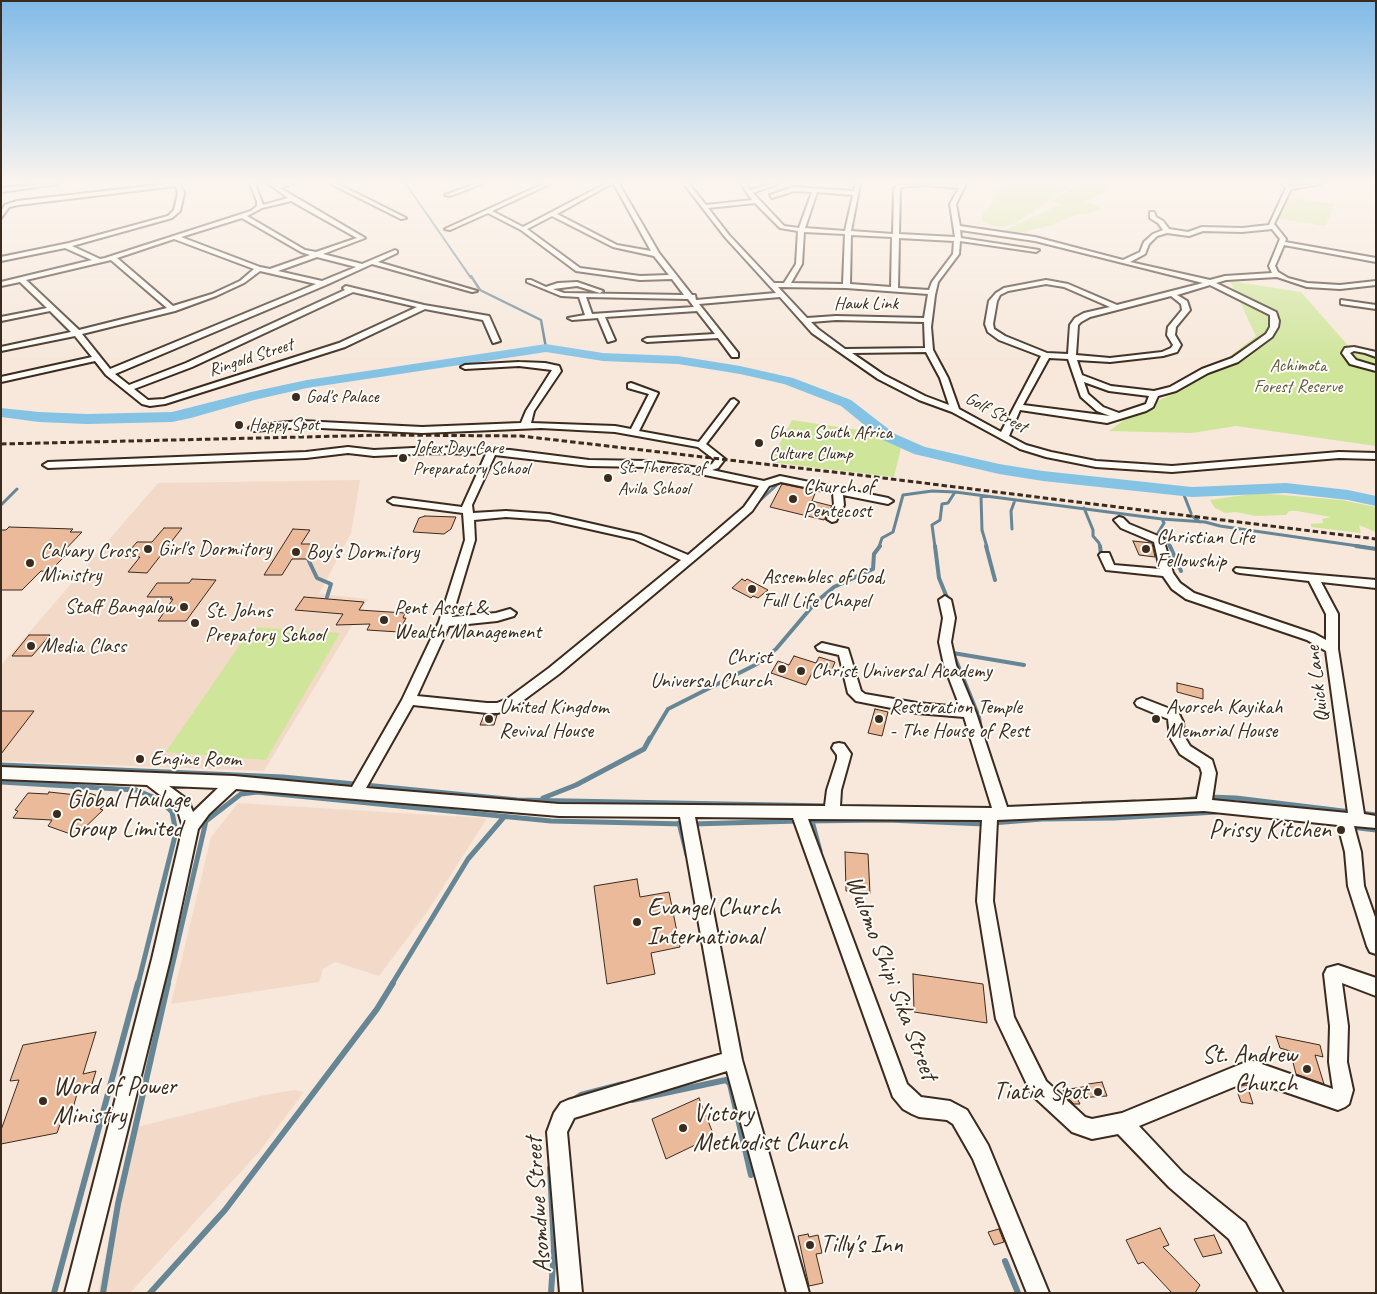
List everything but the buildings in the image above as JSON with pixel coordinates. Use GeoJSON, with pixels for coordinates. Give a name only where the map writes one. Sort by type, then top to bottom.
{"type":"FeatureCollection","features":[{"type":"Feature","properties":{"kind":"street"},"geometry":{"type":"LineString","coordinates":[[1,259],[72,244]]}},
{"type":"Feature","properties":{"kind":"street"},"geometry":{"type":"LineString","coordinates":[[1,284],[99,261],[151,244]]}},
{"type":"Feature","properties":{"kind":"street"},"geometry":{"type":"LineString","coordinates":[[194,244],[260,269],[322,284],[353,289],[424,307],[486,318],[496,341]]}},
{"type":"Feature","properties":{"kind":"street"},"geometry":{"type":"LineString","coordinates":[[292,244],[303,251],[360,266]]}},
{"type":"Feature","properties":{"kind":"street"},"geometry":{"type":"LineString","coordinates":[[270,271],[344,244]]}},
{"type":"Feature","properties":{"kind":"street"},"geometry":{"type":"LineString","coordinates":[[544,244],[578,270],[586,272],[640,278],[675,277]]}},
{"type":"Feature","properties":{"kind":"street"},"geometry":{"type":"LineString","coordinates":[[612,244],[634,251],[656,254]]}},
{"type":"Feature","properties":{"kind":"street"},"geometry":{"type":"LineString","coordinates":[[651,244],[656,254],[735,355]]}},
{"type":"Feature","properties":{"kind":"street","name":"Golf Street"},"geometry":{"type":"LineString","coordinates":[[735,244],[815,331],[866,368],[901,388],[955,410],[1023,447],[1048,455],[1129,467],[1172,469],[1340,455],[1376,456]]}},
{"type":"Feature","properties":{"kind":"street"},"geometry":{"type":"LineString","coordinates":[[788,284],[799,264],[800,244]]}},
{"type":"Feature","properties":{"kind":"street"},"geometry":{"type":"LineString","coordinates":[[846,286],[848,244]]}},
{"type":"Feature","properties":{"kind":"street"},"geometry":{"type":"LineString","coordinates":[[894,289],[895,244]]}},
{"type":"Feature","properties":{"kind":"street"},"geometry":{"type":"LineString","coordinates":[[955,410],[944,378],[929,350],[927,320],[932,292],[936,282],[956,254],[957,244]]}},
{"type":"Feature","properties":{"kind":"street"},"geometry":{"type":"LineString","coordinates":[[996,244],[1036,250]]}},
{"type":"Feature","properties":{"kind":"street"},"geometry":{"type":"LineString","coordinates":[[1056,244],[1209,282],[1265,308],[1273,314],[1275,321],[1274,328],[1269,334],[1234,360],[1205,371],[1173,389],[1154,394],[1109,388],[1079,378]]}},
{"type":"Feature","properties":{"kind":"street"},"geometry":{"type":"LineString","coordinates":[[1124,262],[1143,253],[1146,244]]}},
{"type":"Feature","properties":{"kind":"street"},"geometry":{"type":"LineString","coordinates":[[1282,244],[1272,266],[1273,270],[1278,275],[1294,282],[1340,287],[1376,283]]}},
{"type":"Feature","properties":{"kind":"street"},"geometry":{"type":"LineString","coordinates":[[1291,244],[1376,260]]}},
{"type":"Feature","properties":{"kind":"street"},"geometry":{"type":"LineString","coordinates":[[66,246],[99,261]]}},
{"type":"Feature","properties":{"kind":"street"},"geometry":{"type":"LineString","coordinates":[[109,373],[395,252]]}},
{"type":"Feature","properties":{"kind":"street"},"geometry":{"type":"LineString","coordinates":[[112,257],[172,309]]}},
{"type":"Feature","properties":{"kind":"street"},"geometry":{"type":"LineString","coordinates":[[371,262],[474,292]]}},
{"type":"Feature","properties":{"kind":"street"},"geometry":{"type":"LineString","coordinates":[[1,349],[77,333],[172,309],[214,295],[242,282],[260,269]]}},
{"type":"Feature","properties":{"kind":"street"},"geometry":{"type":"LineString","coordinates":[[1120,417],[1100,408],[1089,401],[1084,395],[1072,358],[1072,333],[1074,325],[1078,320],[1087,315],[1172,294],[1209,282],[1241,276],[1278,275]]}},
{"type":"Feature","properties":{"kind":"street","name":"Ringold Street"},"geometry":{"type":"LineString","coordinates":[[22,280],[77,333],[109,373],[145,402],[165,401],[342,345],[424,307]]}},
{"type":"Feature","properties":{"kind":"street"},"geometry":{"type":"LineString","coordinates":[[529,281],[563,295],[610,294],[696,303]]}},
{"type":"Feature","properties":{"kind":"street"},"geometry":{"type":"LineString","coordinates":[[1115,307],[1055,282],[1020,284],[998,294],[993,301],[989,324],[992,330],[1008,341],[1046,355],[1072,358],[1126,359],[1163,354],[1174,350],[1177,345],[1171,335],[1172,327],[1184,314],[1186,307],[1184,303],[1172,294]]}},
{"type":"Feature","properties":{"kind":"street"},"geometry":{"type":"LineString","coordinates":[[546,289],[558,285],[577,284],[610,294]]}},
{"type":"Feature","properties":{"kind":"street","name":"Hawk Link"},"geometry":{"type":"LineString","coordinates":[[772,284],[846,286],[932,292]]}},
{"type":"Feature","properties":{"kind":"street"},"geometry":{"type":"LineString","coordinates":[[128,389],[189,365],[353,289]]}},
{"type":"Feature","properties":{"kind":"street"},"geometry":{"type":"LineString","coordinates":[[582,295],[589,317]]}},
{"type":"Feature","properties":{"kind":"street"},"geometry":{"type":"LineString","coordinates":[[572,318],[780,295]]}},
{"type":"Feature","properties":{"kind":"street"},"geometry":{"type":"LineString","coordinates":[[1344,302],[1376,307]]}},
{"type":"Feature","properties":{"kind":"street"},"geometry":{"type":"LineString","coordinates":[[1,319],[52,309]]}},
{"type":"Feature","properties":{"kind":"street"},"geometry":{"type":"LineString","coordinates":[[601,316],[611,340]]}},
{"type":"Feature","properties":{"kind":"street","name":"Hawk Link"},"geometry":{"type":"LineString","coordinates":[[804,320],[927,320]]}},
{"type":"Feature","properties":{"kind":"street"},"geometry":{"type":"LineString","coordinates":[[647,340],[720,336]]}},
{"type":"Feature","properties":{"kind":"street"},"geometry":{"type":"LineString","coordinates":[[843,351],[929,350]]}},
{"type":"Feature","properties":{"kind":"street"},"geometry":{"type":"LineString","coordinates":[[1376,356],[1368,351],[1348,350],[1346,352],[1353,362],[1376,369]]}},
{"type":"Feature","properties":{"kind":"street"},"geometry":{"type":"LineString","coordinates":[[1004,436],[1046,355]]}},
{"type":"Feature","properties":{"kind":"street"},"geometry":{"type":"LineString","coordinates":[[1,380],[96,358]]}},
{"type":"Feature","properties":{"kind":"street"},"geometry":{"type":"LineString","coordinates":[[465,367],[519,364],[545,365],[556,368],[557,371],[530,411],[525,426]]}},
{"type":"Feature","properties":{"kind":"street"},"geometry":{"type":"LineString","coordinates":[[631,386],[654,393],[634,432]]}},
{"type":"Feature","properties":{"kind":"street"},"geometry":{"type":"LineString","coordinates":[[1018,407],[1099,420],[1136,413],[1150,405],[1154,394]]}},
{"type":"Feature","properties":{"kind":"street"},"geometry":{"type":"LineString","coordinates":[[701,445],[734,402]]}},
{"type":"Feature","properties":{"kind":"street"},"geometry":{"type":"LineString","coordinates":[[254,428],[301,424],[422,430],[558,426],[634,432],[701,445],[720,459],[714,466],[701,471]]}},
{"type":"Feature","properties":{"kind":"street"},"geometry":{"type":"LineString","coordinates":[[48,465],[306,455],[348,450],[374,453],[433,450],[510,453],[589,463],[648,464],[701,471],[765,484],[780,479],[888,501]]}},
{"type":"Feature","properties":{"kind":"street"},"geometry":{"type":"LineString","coordinates":[[356,793],[409,700],[445,622],[468,552],[470,540],[468,502],[491,453]]}},
{"type":"Feature","properties":{"kind":"street"},"geometry":{"type":"LineString","coordinates":[[409,700],[487,708],[506,706],[554,671],[748,509],[765,484]]}},
{"type":"Feature","properties":{"kind":"street"},"geometry":{"type":"LineString","coordinates":[[832,520],[839,505],[836,493],[838,491]]}},
{"type":"Feature","properties":{"kind":"street"},"geometry":{"type":"LineString","coordinates":[[393,501],[468,514],[549,517],[638,537],[688,559]]}},
{"type":"Feature","properties":{"kind":"street"},"geometry":{"type":"LineString","coordinates":[[1119,520],[1125,526],[1158,540],[1167,573],[1176,586],[1190,596],[1311,637],[1332,649]]}},
{"type":"Feature","properties":{"kind":"street"},"geometry":{"type":"LineString","coordinates":[[1105,555],[1110,568],[1167,573]]}},
{"type":"Feature","properties":{"kind":"street"},"geometry":{"type":"LineString","coordinates":[[1240,570],[1376,584]]}},
{"type":"Feature","properties":{"kind":"street","name":"Quick Lane"},"geometry":{"type":"LineString","coordinates":[[1313,577],[1332,614],[1332,649],[1352,819],[1346,826],[1353,852],[1356,886],[1376,946]]}},
{"type":"Feature","properties":{"kind":"street"},"geometry":{"type":"LineString","coordinates":[[946,600],[949,618],[945,642],[950,665],[969,713],[995,813],[985,901],[1001,1005],[1005,1019],[1033,1080],[1070,1119],[1079,1125],[1092,1129],[1122,1123],[1246,1072],[1253,1071],[1334,1099],[1342,1097],[1343,1090],[1338,1062],[1339,1026],[1333,974],[1338,973],[1376,987]]}},
{"type":"Feature","properties":{"kind":"street"},"geometry":{"type":"LineString","coordinates":[[445,622],[510,613]]}},
{"type":"Feature","properties":{"kind":"street"},"geometry":{"type":"LineString","coordinates":[[822,647],[844,652],[855,693],[860,698],[969,713]]}},
{"type":"Feature","properties":{"kind":"street"},"geometry":{"type":"LineString","coordinates":[[1142,703],[1172,716],[1176,722],[1176,737],[1185,750],[1207,764],[1209,773],[1204,805]]}},
{"type":"Feature","properties":{"kind":"street"},"geometry":{"type":"LineString","coordinates":[[832,812],[834,790],[844,760],[844,754],[839,748]]}},
{"type":"Feature","properties":{"kind":"street"},"geometry":{"type":"LineString","coordinates":[[1,773],[234,782],[559,810],[687,813],[798,811],[995,813],[1204,805],[1376,822]]}},
{"type":"Feature","properties":{"kind":"street"},"geometry":{"type":"LineString","coordinates":[[151,780],[183,804],[191,827]]}},
{"type":"Feature","properties":{"kind":"street"},"geometry":{"type":"LineString","coordinates":[[76,1293],[161,959],[191,827],[204,810],[234,782]]}},
{"type":"Feature","properties":{"kind":"street","name":"Wulomo Shipi Sika Street"},"geometry":{"type":"LineString","coordinates":[[798,811],[900,1090],[910,1102],[919,1107],[950,1111],[960,1117],[981,1152],[1038,1293]]}},
{"type":"Feature","properties":{"kind":"street"},"geometry":{"type":"LineString","coordinates":[[687,813],[733,1060],[798,1293]]}},
{"type":"Feature","properties":{"kind":"street","name":"Asomdwe Street"},"geometry":{"type":"LineString","coordinates":[[571,1293],[557,1132],[561,1120],[568,1110],[733,1060]]}},
{"type":"Feature","properties":{"kind":"street"},"geometry":{"type":"LineString","coordinates":[[1122,1123],[1176,1180],[1237,1231],[1272,1293]]}},
{"type":"Feature","properties":{"kind":"shaded area","name":"St. Johns Prepatory School"},"geometry":{"type":"Polygon","coordinates":[[[360,480],[351,533],[319,594],[368,599],[264,771],[1,761],[1,665],[158,483],[360,480]]]}},
{"type":"Feature","properties":{"kind":"shaded area"},"geometry":{"type":"Polygon","coordinates":[[[238,803],[483,818],[486,820],[427,912],[379,976],[335,962],[323,969],[319,982],[171,1004],[211,837],[238,803]]]}},
{"type":"Feature","properties":{"kind":"shaded area"},"geometry":{"type":"Polygon","coordinates":[[[294,1090],[304,1092],[259,1152],[130,1293],[98,1293],[133,1128],[260,1096],[294,1090]]]}},
{"type":"Feature","properties":{"kind":"green space","name":"Achimota Forest Reserve"},"geometry":{"type":"Polygon","coordinates":[[[1230,281],[1301,292],[1351,349],[1376,354],[1376,446],[1236,426],[1192,433],[1109,431],[1134,413],[1198,381],[1256,336],[1230,281]]]}},
{"type":"Feature","properties":{"kind":"green space"},"geometry":{"type":"Polygon","coordinates":[[[792,420],[866,431],[901,448],[894,477],[770,462],[792,420]]]}},
{"type":"Feature","properties":{"kind":"green space"},"geometry":{"type":"Polygon","coordinates":[[[1258,493],[1341,500],[1376,507],[1376,532],[1359,525],[1361,533],[1311,527],[1311,524],[1323,523],[1322,519],[1331,517],[1297,511],[1289,511],[1286,515],[1256,516],[1236,512],[1225,513],[1215,508],[1210,500],[1258,493]]]}},
{"type":"Feature","properties":{"kind":"green space"},"geometry":{"type":"Polygon","coordinates":[[[252,627],[340,633],[266,760],[166,752],[252,627]]]}},
{"type":"Feature","properties":{"kind":"waterway"},"geometry":{"type":"LineString","coordinates":[[448,244],[471,278]]}},
{"type":"Feature","properties":{"kind":"waterway"},"geometry":{"type":"LineString","coordinates":[[471,276],[480,290],[541,320],[546,348]]}},
{"type":"Feature","properties":{"kind":"waterway"},"geometry":{"type":"LineString","coordinates":[[1,412],[39,417],[87,419],[172,417],[186,415],[251,396],[307,384],[546,348],[603,357],[678,360],[740,370],[788,381],[846,403],[889,437],[920,451],[999,469],[1043,476],[1192,492],[1286,488],[1348,495],[1376,501]]}},
{"type":"Feature","properties":{"kind":"waterway"},"geometry":{"type":"LineString","coordinates":[[755,505],[781,481]]}},
{"type":"Feature","properties":{"kind":"waterway"},"geometry":{"type":"LineString","coordinates":[[1,505],[17,489]]}},
{"type":"Feature","properties":{"kind":"waterway"},"geometry":{"type":"LineString","coordinates":[[879,547],[882,538],[893,532],[903,495],[932,491],[955,492]]}},
{"type":"Feature","properties":{"kind":"waterway"},"geometry":{"type":"LineString","coordinates":[[935,547],[932,525],[940,520],[942,504],[948,503],[955,492]]}},
{"type":"Feature","properties":{"kind":"waterway"},"geometry":{"type":"LineString","coordinates":[[955,492],[1084,509]]}},
{"type":"Feature","properties":{"kind":"waterway"},"geometry":{"type":"LineString","coordinates":[[1191,513],[1184,495],[1192,492]]}},
{"type":"Feature","properties":{"kind":"waterway"},"geometry":{"type":"LineString","coordinates":[[981,496],[982,530],[987,547]]}},
{"type":"Feature","properties":{"kind":"waterway"},"geometry":{"type":"LineString","coordinates":[[1012,529],[1011,511],[1015,500]]}},
{"type":"Feature","properties":{"kind":"waterway"},"geometry":{"type":"LineString","coordinates":[[1084,509],[1162,519]]}},
{"type":"Feature","properties":{"kind":"waterway"},"geometry":{"type":"LineString","coordinates":[[1084,509],[1093,530],[1093,536],[1100,547]]}},
{"type":"Feature","properties":{"kind":"waterway"},"geometry":{"type":"LineString","coordinates":[[1192,516],[1199,522]]}},
{"type":"Feature","properties":{"kind":"waterway"},"geometry":{"type":"LineString","coordinates":[[1162,519],[1199,522]]}},
{"type":"Feature","properties":{"kind":"waterway"},"geometry":{"type":"LineString","coordinates":[[1162,519],[1164,523],[1158,533],[1165,535],[1170,547]]}},
{"type":"Feature","properties":{"kind":"waterway"},"geometry":{"type":"LineString","coordinates":[[1199,522],[1365,547]]}},
{"type":"Feature","properties":{"kind":"waterway"},"geometry":{"type":"LineString","coordinates":[[650,739],[668,709],[757,664],[776,649],[816,602],[834,587],[873,569],[874,554],[880,546]]}},
{"type":"Feature","properties":{"kind":"waterway"},"geometry":{"type":"LineString","coordinates":[[935,546],[939,578],[948,600]]}},
{"type":"Feature","properties":{"kind":"waterway"},"geometry":{"type":"LineString","coordinates":[[986,546],[995,580]]}},
{"type":"Feature","properties":{"kind":"waterway"},"geometry":{"type":"LineString","coordinates":[[1100,546],[1101,554]]}},
{"type":"Feature","properties":{"kind":"waterway"},"geometry":{"type":"LineString","coordinates":[[1170,546],[1181,571]]}},
{"type":"Feature","properties":{"kind":"waterway"},"geometry":{"type":"LineString","coordinates":[[1356,546],[1376,549]]}},
{"type":"Feature","properties":{"kind":"waterway"},"geometry":{"type":"LineString","coordinates":[[308,559],[317,578],[331,584],[327,597]]}},
{"type":"Feature","properties":{"kind":"waterway"},"geometry":{"type":"LineString","coordinates":[[982,735],[979,717],[953,653],[1024,665]]}},
{"type":"Feature","properties":{"kind":"waterway"},"geometry":{"type":"LineString","coordinates":[[543,798],[576,785],[644,749],[650,738]]}},
{"type":"Feature","properties":{"kind":"waterway"},"geometry":{"type":"LineString","coordinates":[[1,765],[283,777],[517,800],[830,806]]}},
{"type":"Feature","properties":{"kind":"waterway"},"geometry":{"type":"LineString","coordinates":[[1,782],[136,790],[160,800],[172,812],[176,832],[138,984]]}},
{"type":"Feature","properties":{"kind":"waterway"},"geometry":{"type":"LineString","coordinates":[[168,984],[206,821],[241,794],[257,792],[551,821],[679,824]]}},
{"type":"Feature","properties":{"kind":"waterway"},"geometry":{"type":"LineString","coordinates":[[1209,797],[1236,798],[1351,812]]}},
{"type":"Feature","properties":{"kind":"waterway"},"geometry":{"type":"LineString","coordinates":[[1184,800],[1202,798]]}},
{"type":"Feature","properties":{"kind":"waterway"},"geometry":{"type":"LineString","coordinates":[[1082,804],[1135,802]]}},
{"type":"Feature","properties":{"kind":"waterway"},"geometry":{"type":"LineString","coordinates":[[992,823],[1042,819],[1114,818],[1217,812]]}},
{"type":"Feature","properties":{"kind":"waterway"},"geometry":{"type":"LineString","coordinates":[[1361,813],[1376,815]]}},
{"type":"Feature","properties":{"kind":"waterway"},"geometry":{"type":"LineString","coordinates":[[392,984],[468,859],[504,817]]}},
{"type":"Feature","properties":{"kind":"waterway"},"geometry":{"type":"LineString","coordinates":[[805,821],[887,820],[985,824]]}},
{"type":"Feature","properties":{"kind":"waterway"},"geometry":{"type":"LineString","coordinates":[[692,824],[798,821]]}},
{"type":"Feature","properties":{"kind":"waterway"},"geometry":{"type":"LineString","coordinates":[[812,821],[820,851]]}},
{"type":"Feature","properties":{"kind":"waterway"},"geometry":{"type":"LineString","coordinates":[[679,824],[685,824]]}},
{"type":"Feature","properties":{"kind":"waterway"},"geometry":{"type":"LineString","coordinates":[[679,824],[687,855]]}},
{"type":"Feature","properties":{"kind":"waterway"},"geometry":{"type":"LineString","coordinates":[[1351,827],[1376,830]]}},
{"type":"Feature","properties":{"kind":"waterway"},"geometry":{"type":"LineString","coordinates":[[54,1293],[138,983]]}},
{"type":"Feature","properties":{"kind":"waterway"},"geometry":{"type":"LineString","coordinates":[[103,1293],[118,1204],[168,983]]}},
{"type":"Feature","properties":{"kind":"waterway"},"geometry":{"type":"LineString","coordinates":[[150,1293],[225,1210],[377,1009],[393,983]]}},
{"type":"Feature","properties":{"kind":"waterway"},"geometry":{"type":"LineString","coordinates":[[632,1100],[726,1080],[730,1084],[751,1175]]}},
{"type":"Feature","properties":{"kind":"waterway"},"geometry":{"type":"LineString","coordinates":[[573,1100],[581,1095],[623,1084]]}},
{"type":"Feature","properties":{"kind":"waterway"},"geometry":{"type":"LineString","coordinates":[[550,1168],[554,1249],[551,1293]]}},
{"type":"Feature","properties":{"kind":"waterway"},"geometry":{"type":"LineString","coordinates":[[1005,1261],[1018,1293]]}},
{"type":"Feature","properties":{"kind":"railway"},"geometry":{"type":"LineString","coordinates":[[1,444],[388,435],[521,436],[859,475],[1376,539]]}},
{"type":"Feature","properties":{"kind":"place","name":"God's Palace"},"geometry":{"type":"Point","coordinates":[296,397]}},
{"type":"Feature","properties":{"kind":"place","name":"Happy Spot"},"geometry":{"type":"Point","coordinates":[239,425]}},
{"type":"Feature","properties":{"kind":"place","name":"Ghana South Africa Culture Clump"},"geometry":{"type":"Point","coordinates":[759,443]}},
{"type":"Feature","properties":{"kind":"place","name":"Jofex Day Care Preparatory School"},"geometry":{"type":"Point","coordinates":[403,458]}},
{"type":"Feature","properties":{"kind":"place","name":"St. Theresa of Avila School"},"geometry":{"type":"Point","coordinates":[608,478]}},
{"type":"Feature","properties":{"kind":"place","name":"Church of Pentecost"},"geometry":{"type":"Point","coordinates":[793,499]}},
{"type":"Feature","properties":{"kind":"place","name":"Girl's Dormitory"},"geometry":{"type":"Point","coordinates":[148,549]}},
{"type":"Feature","properties":{"kind":"place","name":"Christian Life Fellowship"},"geometry":{"type":"Point","coordinates":[1146,549]}},
{"type":"Feature","properties":{"kind":"place","name":"Boy's Dormitory"},"geometry":{"type":"Point","coordinates":[296,552]}},
{"type":"Feature","properties":{"kind":"place","name":"Calvary Cross Ministry"},"geometry":{"type":"Point","coordinates":[30,563]}},
{"type":"Feature","properties":{"kind":"place","name":"Assembles of God, Full Life Chapel"},"geometry":{"type":"Point","coordinates":[752,589]}},
{"type":"Feature","properties":{"kind":"place","name":"Staff Bangalow"},"geometry":{"type":"Point","coordinates":[184,607]}},
{"type":"Feature","properties":{"kind":"place","name":"Pent Asset & Wealth Management"},"geometry":{"type":"Point","coordinates":[384,620]}},
{"type":"Feature","properties":{"kind":"place","name":"St. Johns Prepatory School"},"geometry":{"type":"Point","coordinates":[195,623]}},
{"type":"Feature","properties":{"kind":"place","name":"Media Class"},"geometry":{"type":"Point","coordinates":[31,646]}},
{"type":"Feature","properties":{"kind":"place","name":"Christ Universal Church"},"geometry":{"type":"Point","coordinates":[782,669]}},
{"type":"Feature","properties":{"kind":"place","name":"Christ Universal Academy"},"geometry":{"type":"Point","coordinates":[801,671]}},
{"type":"Feature","properties":{"kind":"place","name":"United Kingdom Revival House"},"geometry":{"type":"Point","coordinates":[489,719]}},
{"type":"Feature","properties":{"kind":"place","name":"Restoration Temple - The House of Rest"},"geometry":{"type":"Point","coordinates":[879,719]}},
{"type":"Feature","properties":{"kind":"place","name":"Avorseh Kayikah Memorial House"},"geometry":{"type":"Point","coordinates":[1156,719]}},
{"type":"Feature","properties":{"kind":"place","name":"Engine Room"},"geometry":{"type":"Point","coordinates":[140,759]}},
{"type":"Feature","properties":{"kind":"place","name":"Global Haulage Group Limited"},"geometry":{"type":"Point","coordinates":[57,814]}},
{"type":"Feature","properties":{"kind":"place","name":"Prissy Kitchen"},"geometry":{"type":"Point","coordinates":[1341,830]}},
{"type":"Feature","properties":{"kind":"place","name":"Evangel Church International"},"geometry":{"type":"Point","coordinates":[637,922]}},
{"type":"Feature","properties":{"kind":"place","name":"St. Andrew Church"},"geometry":{"type":"Point","coordinates":[1307,1069]}},
{"type":"Feature","properties":{"kind":"place","name":"Tiatia Spot"},"geometry":{"type":"Point","coordinates":[1098,1092]}},
{"type":"Feature","properties":{"kind":"place","name":"Word of Power Ministry"},"geometry":{"type":"Point","coordinates":[43,1101]}},
{"type":"Feature","properties":{"kind":"place","name":"Victory Methodist Church"},"geometry":{"type":"Point","coordinates":[683,1128]}},
{"type":"Feature","properties":{"kind":"place","name":"Tilly's Inn"},"geometry":{"type":"Point","coordinates":[810,1245]}}]}
